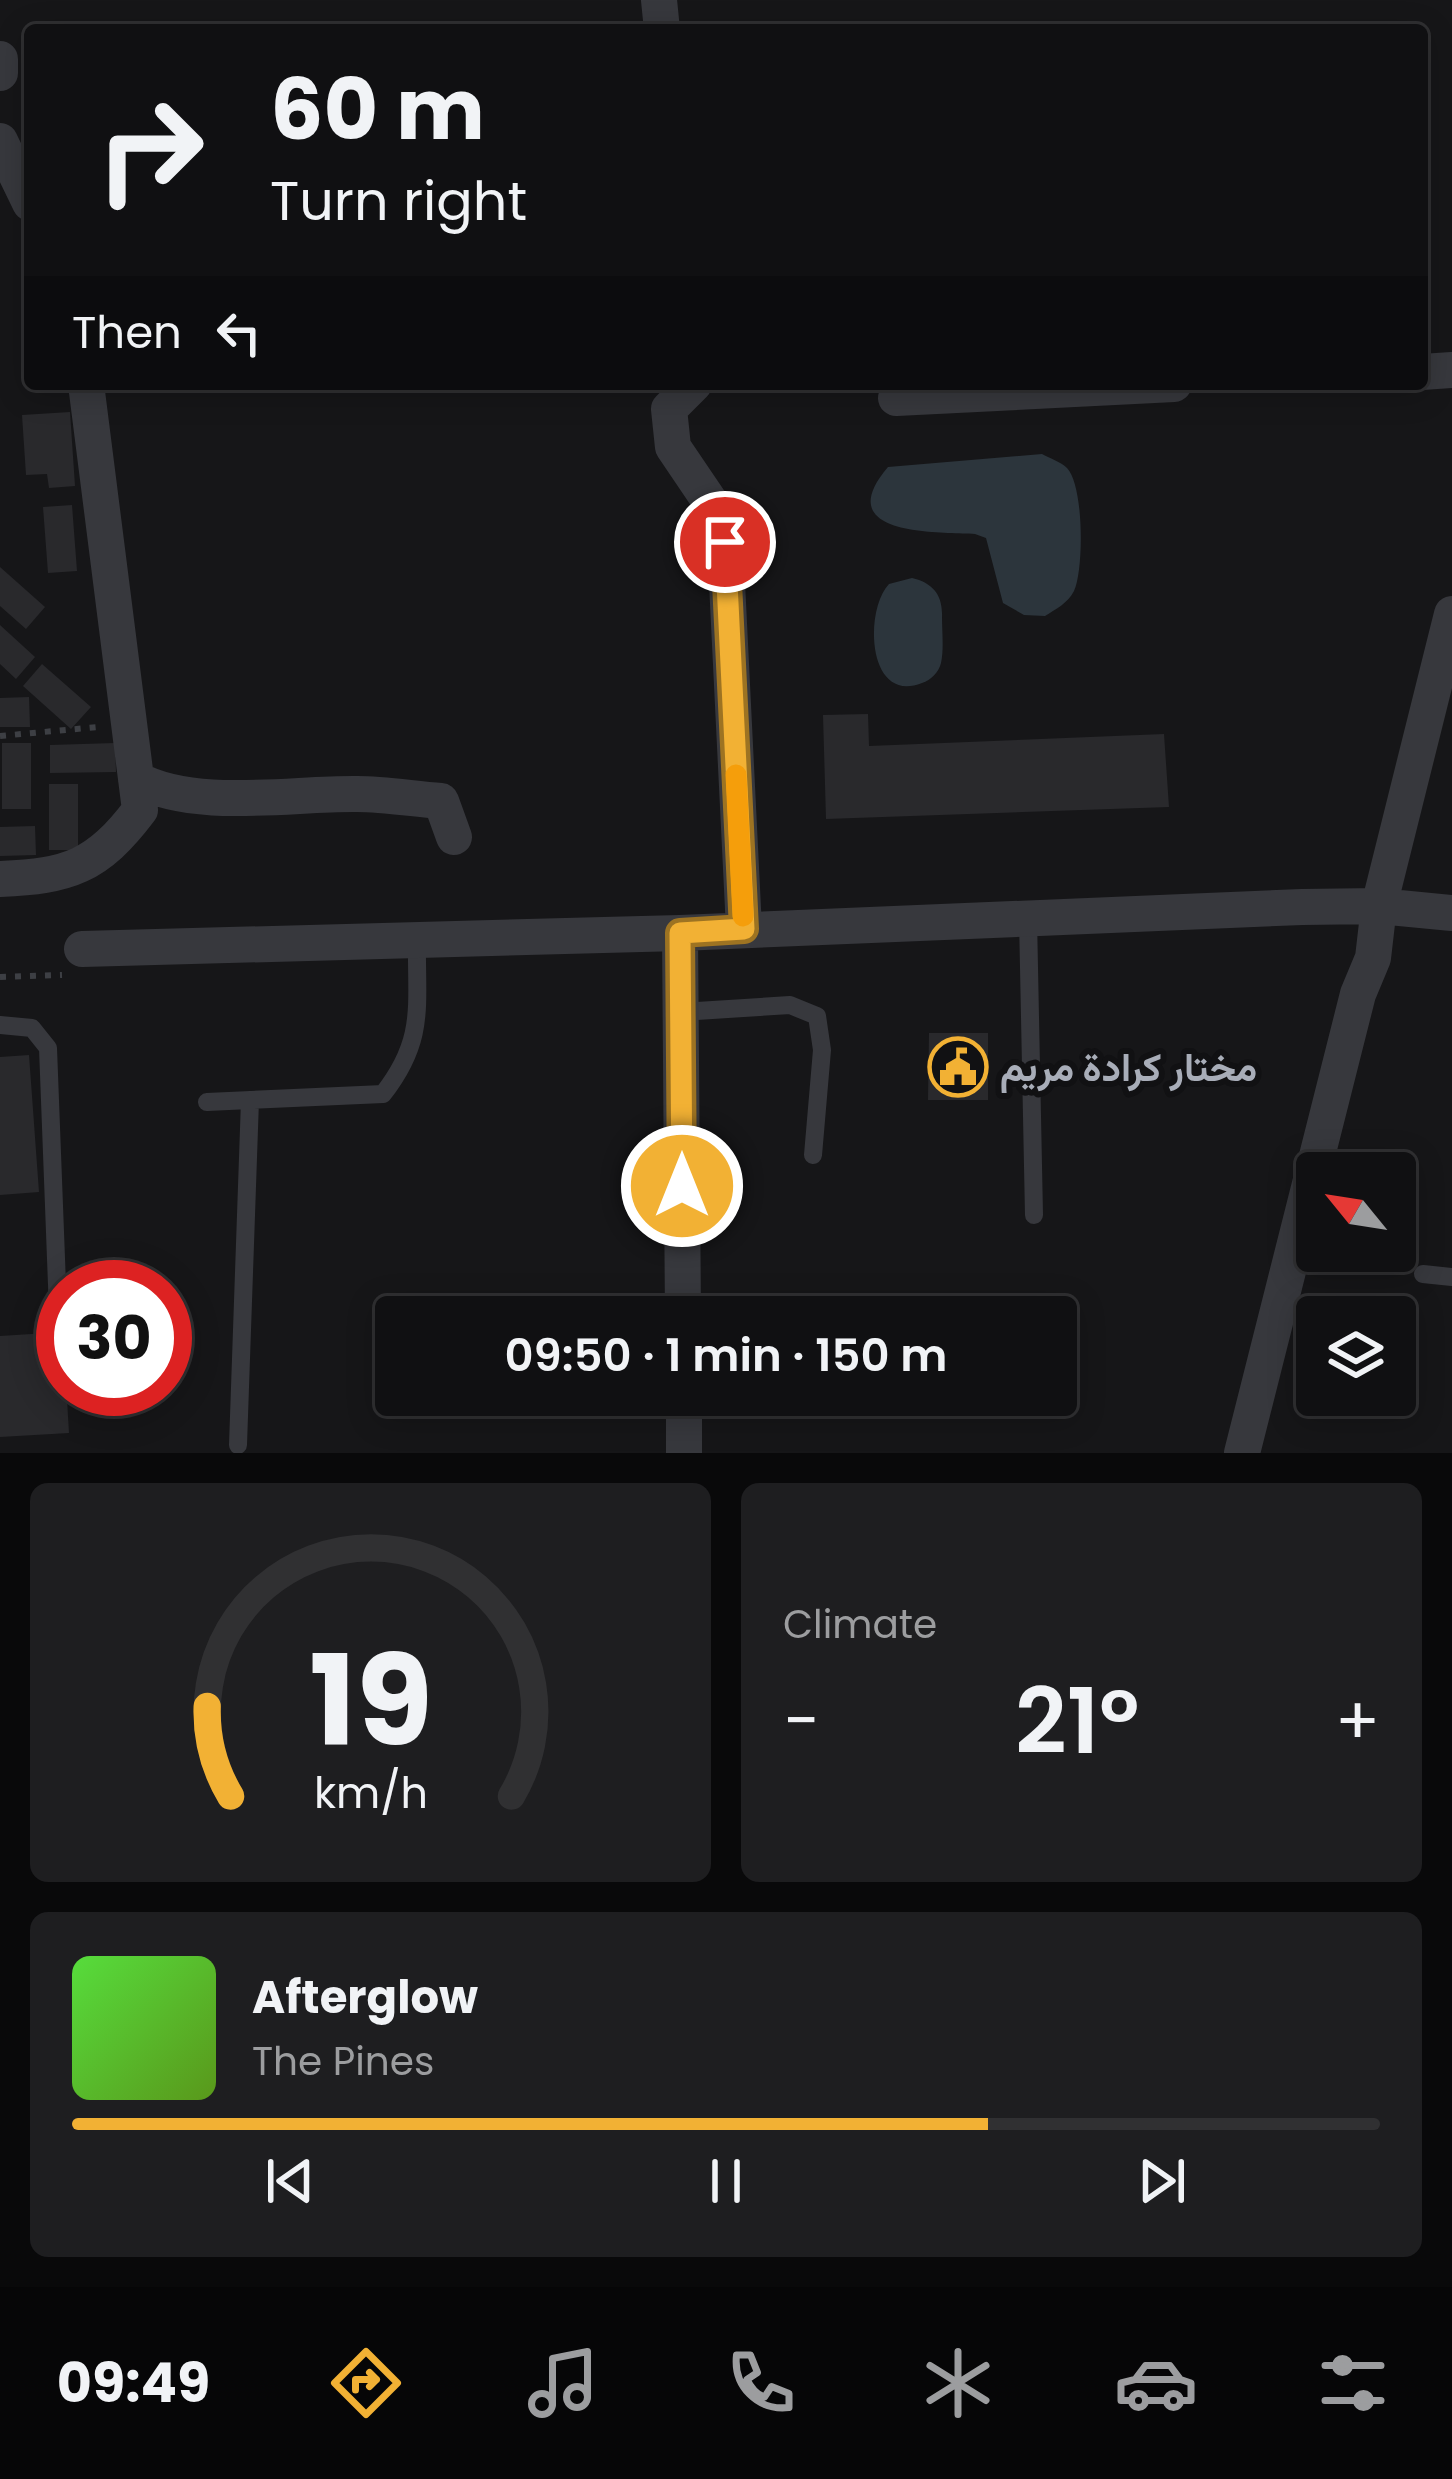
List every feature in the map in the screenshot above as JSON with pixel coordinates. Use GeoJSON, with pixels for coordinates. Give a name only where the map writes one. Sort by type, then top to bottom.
{"type":"FeatureCollection","features":[{"type":"Feature","properties":{"kind":"street"},"geometry":{"type":"LineString","coordinates":[[0,59],[0,73]]}},
{"type":"Feature","properties":{"kind":"street"},"geometry":{"type":"LineString","coordinates":[[0,141],[24,191]]}},
{"type":"Feature","properties":{"kind":"street"},"geometry":{"type":"LineString","coordinates":[[0,879],[56,876],[100,856],[140,811],[87,390]]}},
{"type":"Feature","properties":{"kind":"street"},"geometry":{"type":"LineString","coordinates":[[688,390],[669,409],[673,447],[715,509],[725,542],[744,929]]}},
{"type":"Feature","properties":{"kind":"street"},"geometry":{"type":"LineString","coordinates":[[896,398],[1055,390]]}},
{"type":"Feature","properties":{"kind":"street"},"geometry":{"type":"LineString","coordinates":[[1339,1152],[1374,1013],[1372,958],[1378,906],[1452,614]]}},
{"type":"Feature","properties":{"kind":"street"},"geometry":{"type":"LineString","coordinates":[[136,779],[161,793],[363,794],[441,801],[454,837]]}},
{"type":"Feature","properties":{"kind":"street"},"geometry":{"type":"LineString","coordinates":[[73,962],[417,940],[1028,918],[1378,906],[1452,913]]}},
{"type":"Feature","properties":{"kind":"street"},"geometry":{"type":"LineString","coordinates":[[680,933],[683,1296]]}},
{"type":"Feature","properties":{"kind":"street"},"geometry":{"type":"LineString","coordinates":[[1242,1453],[1358,994],[1372,958]]}},
{"type":"Feature","properties":{"kind":"street"},"geometry":{"type":"LineString","coordinates":[[1264,1453],[1310,1272]]}},
{"type":"Feature","properties":{"kind":"street"},"geometry":{"type":"LineString","coordinates":[[684,1416],[684,1453]]}},
{"type":"Feature","properties":{"kind":"lane"},"geometry":{"type":"LineString","coordinates":[[1028,918],[1034,1216]]}},
{"type":"Feature","properties":{"kind":"lane"},"geometry":{"type":"LineString","coordinates":[[207,1102],[383,1094],[406,1064],[416,1032],[417,940]]}},
{"type":"Feature","properties":{"kind":"lane"},"geometry":{"type":"LineString","coordinates":[[681,1012],[790,1005],[817,1016],[822,1051],[813,1155]]}},
{"type":"Feature","properties":{"kind":"lane"},"geometry":{"type":"LineString","coordinates":[[0,1025],[32,1028],[48,1048],[56,1260]]}},
{"type":"Feature","properties":{"kind":"lane"},"geometry":{"type":"LineString","coordinates":[[238,1445],[250,1100]]}},
{"type":"Feature","properties":{"kind":"lane"},"geometry":{"type":"LineString","coordinates":[[1423,1274],[1452,1277]]}},
{"type":"Feature","properties":{"kind":"path"},"geometry":{"type":"LineString","coordinates":[[0,736],[129,724]]}},
{"type":"Feature","properties":{"kind":"path"},"geometry":{"type":"LineString","coordinates":[[0,976],[73,962]]}},
{"type":"Feature","properties":{"kind":"shaded area"},"geometry":{"type":"Polygon","coordinates":[[[1042,454],[1064,466],[1073,478],[1081,528],[1074,591],[1045,616],[1024,615],[1003,603],[986,538],[895,526],[879,518],[871,506],[873,490],[888,467],[1042,454]]]}},
{"type":"Feature","properties":{"kind":"shaded area"},"geometry":{"type":"Polygon","coordinates":[[[912,578],[926,583],[938,596],[942,652],[940,666],[931,678],[904,686],[890,680],[881,668],[874,633],[881,597],[889,584],[912,578]]]}},
{"type":"Feature","properties":{"kind":"building"},"geometry":{"type":"Polygon","coordinates":[[[70,412],[75,486],[49,488],[47,474],[26,475],[22,415],[70,412]]]}},
{"type":"Feature","properties":{"kind":"building"},"geometry":{"type":"Polygon","coordinates":[[[72,505],[77,571],[48,573],[43,507],[72,505]]]}},
{"type":"Feature","properties":{"kind":"building"},"geometry":{"type":"Polygon","coordinates":[[[0,567],[45,607],[26,629],[0,606],[0,567]]]}},
{"type":"Feature","properties":{"kind":"building"},"geometry":{"type":"Polygon","coordinates":[[[0,625],[35,657],[16,679],[0,664],[0,625]]]}},
{"type":"Feature","properties":{"kind":"building"},"geometry":{"type":"Polygon","coordinates":[[[42,664],[91,707],[71,729],[23,686],[42,664]]]}},
{"type":"Feature","properties":{"kind":"building"},"geometry":{"type":"Polygon","coordinates":[[[29,697],[30,727],[0,727],[0,698],[29,697]]]}},
{"type":"Feature","properties":{"kind":"building"},"geometry":{"type":"Polygon","coordinates":[[[868,714],[869,746],[1164,734],[1169,807],[826,819],[823,715],[868,714]]]}},
{"type":"Feature","properties":{"kind":"building"},"geometry":{"type":"Polygon","coordinates":[[[2,743],[31,743],[31,809],[2,809],[2,743]]]}},
{"type":"Feature","properties":{"kind":"building"},"geometry":{"type":"Polygon","coordinates":[[[115,743],[116,772],[50,773],[50,745],[115,743]]]}},
{"type":"Feature","properties":{"kind":"building"},"geometry":{"type":"Polygon","coordinates":[[[49,784],[78,784],[78,850],[49,850],[49,784]]]}},
{"type":"Feature","properties":{"kind":"building"},"geometry":{"type":"Polygon","coordinates":[[[35,826],[36,855],[0,856],[0,827],[35,826]]]}},
{"type":"Feature","properties":{"kind":"building","name":"مختار كرادة مريم"},"geometry":{"type":"Polygon","coordinates":[[[929,1033],[988,1033],[988,1100],[928,1100],[929,1033]]]}},
{"type":"Feature","properties":{"kind":"building"},"geometry":{"type":"Polygon","coordinates":[[[29,1055],[39,1192],[0,1195],[0,1057],[29,1055]]]}},
{"type":"Feature","properties":{"kind":"building"},"geometry":{"type":"Polygon","coordinates":[[[36,1334],[36,1416],[68,1416],[69,1433],[0,1437],[0,1336],[36,1334]]]}},
{"type":"Feature","properties":{"kind":"slow traffic"},"geometry":{"type":"LineString","coordinates":[[736,775],[743,916]]}},
{"type":"Feature","properties":{"kind":"place","name":"مختار كرادة مريم"},"geometry":{"type":"Point","coordinates":[958,1067]}},
{"type":"Feature","properties":{"kind":"route"},"geometry":{"type":"LineString","coordinates":[[682,1186],[680,933],[744,929],[725,542]]}}]}
